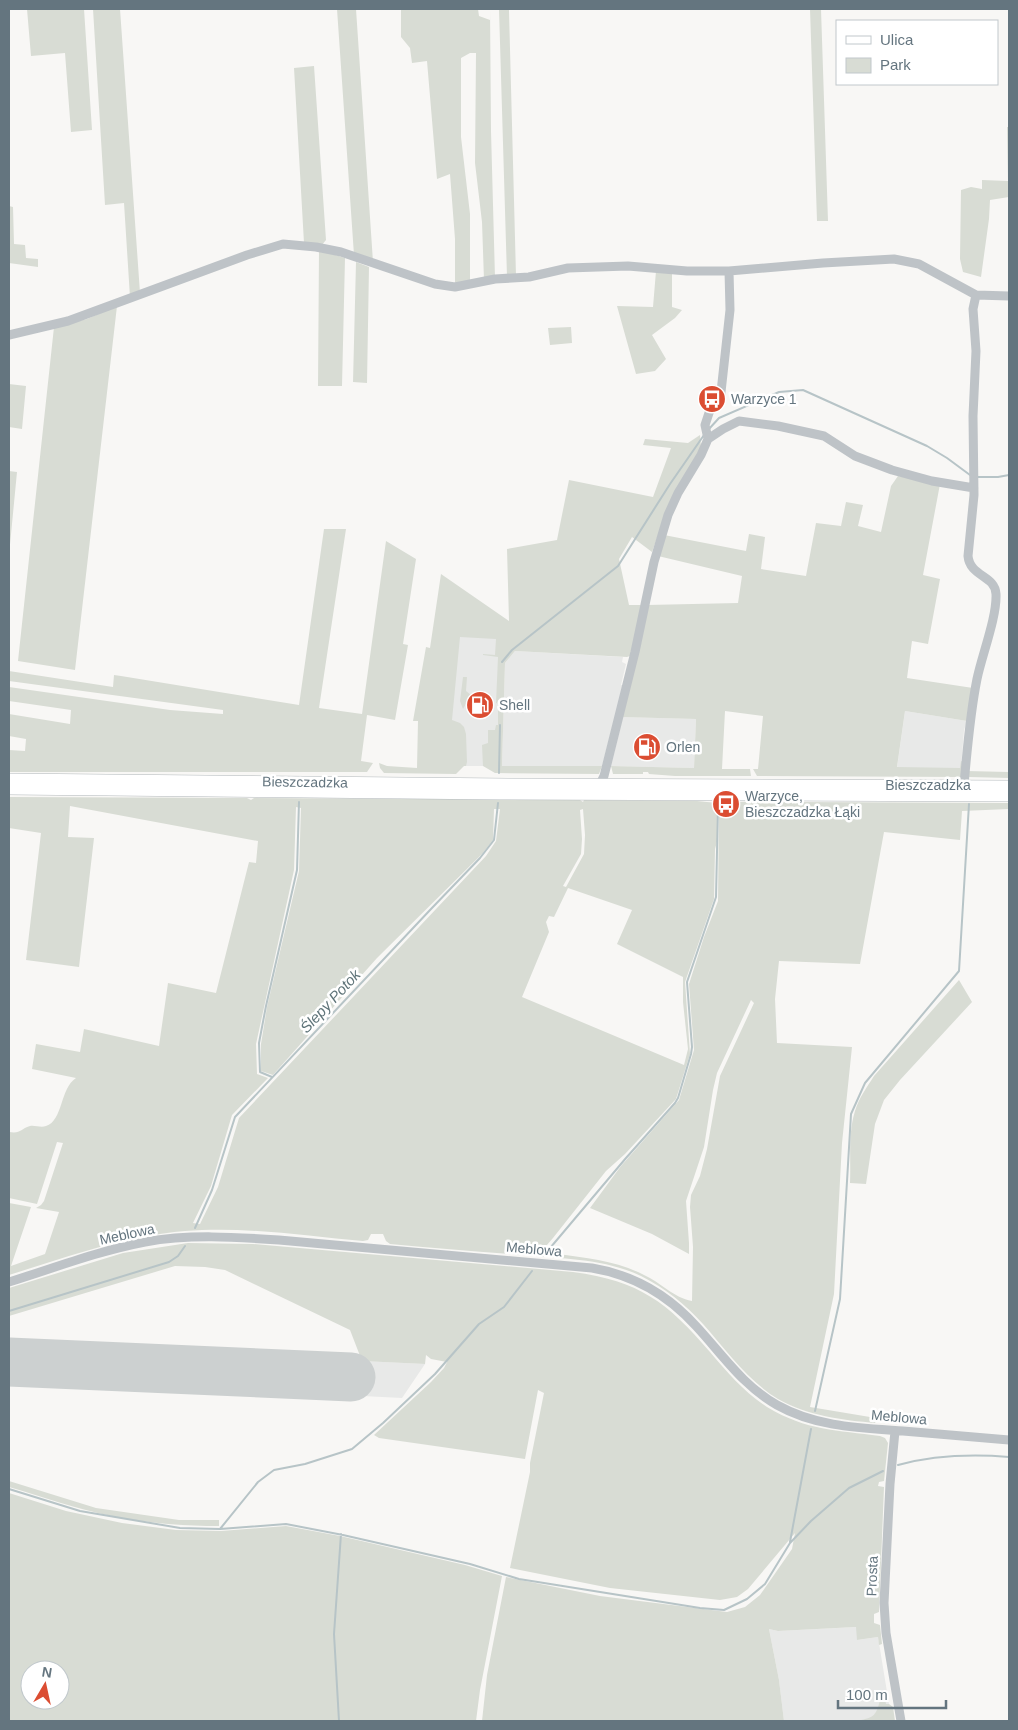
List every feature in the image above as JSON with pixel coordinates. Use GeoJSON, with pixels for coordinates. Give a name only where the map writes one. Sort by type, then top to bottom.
{"type":"FeatureCollection","features":[{"type":"Feature","properties":{"kind":"main road","name":"Bieszczadzka"},"geometry":{"type":"LineString","coordinates":[[9,779],[603,781],[1009,786]]}},
{"type":"Feature","properties":{"kind":"main road","name":"Bieszczadzka"},"geometry":{"type":"LineString","coordinates":[[9,789],[1009,796]]}},
{"type":"Feature","properties":{"kind":"street"},"geometry":{"type":"LineString","coordinates":[[9,335],[68,321],[247,254],[282,244],[316,246],[341,252],[435,284],[455,287],[495,280],[529,277],[568,268],[628,266],[687,271],[729,271],[894,259],[919,264],[976,295],[1009,296]]}},
{"type":"Feature","properties":{"kind":"street"},"geometry":{"type":"LineString","coordinates":[[583,794],[593,790],[603,781],[635,652],[654,562],[668,515],[678,493],[701,455],[707,435],[705,425],[711,407],[720,401],[730,310],[729,271]]}},
{"type":"Feature","properties":{"kind":"street"},"geometry":{"type":"LineString","coordinates":[[964,785],[975,688],[994,611],[996,595],[993,585],[974,570],[968,560],[974,506],[973,416],[976,351],[973,309],[976,295]]}},
{"type":"Feature","properties":{"kind":"street"},"geometry":{"type":"LineString","coordinates":[[707,435],[739,421],[778,426],[824,436],[855,456],[892,470],[932,481],[974,480]]}},
{"type":"Feature","properties":{"kind":"street"},"geometry":{"type":"LineString","coordinates":[[603,781],[608,790],[622,794]]}},
{"type":"Feature","properties":{"kind":"street","name":"Meblowa"},"geometry":{"type":"LineString","coordinates":[[9,1282],[125,1246],[172,1239],[216,1236],[592,1268],[626,1277],[664,1296],[695,1325],[740,1377],[759,1394],[778,1406],[799,1415],[820,1422],[851,1427],[1009,1440]]}},
{"type":"Feature","properties":{"kind":"street","name":"Prosta"},"geometry":{"type":"LineString","coordinates":[[895,1431],[884,1590],[885,1617],[901,1721]]}},
{"type":"Feature","properties":{"kind":"shaded area"},"geometry":{"type":"Polygon","coordinates":[[[458,637],[500,637],[497,766],[464,766],[450,723],[458,637]]]}},
{"type":"Feature","properties":{"kind":"shaded area"},"geometry":{"type":"Polygon","coordinates":[[[515,651],[623,657],[622,662],[626,664],[621,685],[623,685],[602,766],[502,766],[505,663],[515,651]]]}},
{"type":"Feature","properties":{"kind":"shaded area"},"geometry":{"type":"Polygon","coordinates":[[[905,711],[967,721],[964,730],[961,768],[897,768],[905,711]]]}},
{"type":"Feature","properties":{"kind":"shaded area"},"geometry":{"type":"Polygon","coordinates":[[[620,717],[696,719],[694,768],[608,766],[620,717]]]}},
{"type":"Feature","properties":{"kind":"shaded area"},"geometry":{"type":"Polygon","coordinates":[[[9,1344],[425,1364],[402,1398],[9,1378],[9,1344]]]}},
{"type":"Feature","properties":{"kind":"shaded area"},"geometry":{"type":"Polygon","coordinates":[[[857,1627],[857,1640],[878,1637],[889,1704],[886,1704],[872,1718],[865,1720],[784,1721],[779,1680],[769,1629],[778,1631],[857,1627]]]}},
{"type":"Feature","properties":{"kind":"green space"},"geometry":{"type":"Polygon","coordinates":[[[27,9],[84,9],[92,130],[71,132],[65,53],[31,56],[27,9]]]}},
{"type":"Feature","properties":{"kind":"green space"},"geometry":{"type":"Polygon","coordinates":[[[93,9],[120,9],[140,293],[130,297],[124,203],[105,205],[93,9]]]}},
{"type":"Feature","properties":{"kind":"green space"},"geometry":{"type":"Polygon","coordinates":[[[337,9],[356,9],[373,262],[354,255],[337,9]]]}},
{"type":"Feature","properties":{"kind":"green space"},"geometry":{"type":"Polygon","coordinates":[[[401,9],[478,9],[479,16],[490,20],[490,9],[495,278],[484,280],[482,222],[475,163],[476,53],[470,53],[461,58],[461,137],[470,214],[470,283],[455,285],[455,239],[450,174],[437,179],[427,61],[412,63],[410,48],[401,37],[401,9]]]}},
{"type":"Feature","properties":{"kind":"green space"},"geometry":{"type":"Polygon","coordinates":[[[499,9],[509,9],[516,276],[507,277],[499,9]]]}},
{"type":"Feature","properties":{"kind":"green space"},"geometry":{"type":"Polygon","coordinates":[[[810,9],[821,9],[828,221],[817,221],[810,9]]]}},
{"type":"Feature","properties":{"kind":"green space"},"geometry":{"type":"Polygon","coordinates":[[[314,66],[326,240],[321,246],[304,243],[294,68],[314,66]]]}},
{"type":"Feature","properties":{"kind":"green space"},"geometry":{"type":"Polygon","coordinates":[[[1007,127],[1009,127],[1009,197],[990,200],[981,277],[963,272],[960,259],[961,190],[971,187],[982,189],[982,180],[1008,181],[1007,127]]]}},
{"type":"Feature","properties":{"kind":"green space"},"geometry":{"type":"Polygon","coordinates":[[[9,206],[13,207],[14,244],[25,245],[26,258],[38,259],[38,267],[9,263],[9,206]]]}},
{"type":"Feature","properties":{"kind":"green space"},"geometry":{"type":"Polygon","coordinates":[[[319,250],[345,258],[342,386],[318,386],[319,250]]]}},
{"type":"Feature","properties":{"kind":"green space"},"geometry":{"type":"Polygon","coordinates":[[[356,262],[369,267],[367,383],[353,382],[356,262]]]}},
{"type":"Feature","properties":{"kind":"green space"},"geometry":{"type":"Polygon","coordinates":[[[656,271],[672,272],[672,307],[682,310],[675,318],[652,335],[666,359],[655,371],[636,374],[617,306],[653,307],[656,271]]]}},
{"type":"Feature","properties":{"kind":"green space"},"geometry":{"type":"Polygon","coordinates":[[[117,306],[75,670],[18,661],[54,327],[87,319],[117,306]]]}},
{"type":"Feature","properties":{"kind":"green space"},"geometry":{"type":"Polygon","coordinates":[[[571,327],[572,343],[550,345],[548,328],[571,327]]]}},
{"type":"Feature","properties":{"kind":"green space"},"geometry":{"type":"Polygon","coordinates":[[[9,384],[26,386],[22,429],[9,427],[9,384]]]}},
{"type":"Feature","properties":{"kind":"green space"},"geometry":{"type":"Polygon","coordinates":[[[700,435],[701,447],[667,510],[652,552],[632,537],[619,559],[629,605],[641,605],[630,656],[515,651],[505,663],[502,766],[602,766],[599,774],[495,773],[483,766],[482,745],[488,743],[488,730],[495,730],[496,725],[498,725],[498,704],[496,703],[498,657],[483,654],[495,655],[496,639],[460,637],[452,720],[464,727],[466,734],[466,766],[456,774],[384,773],[379,763],[387,766],[417,768],[418,721],[413,721],[426,647],[430,648],[441,574],[509,621],[507,549],[557,540],[569,480],[653,497],[671,448],[643,445],[645,439],[688,443],[700,435]]]}},
{"type":"Feature","properties":{"kind":"green space"},"geometry":{"type":"Polygon","coordinates":[[[9,471],[17,472],[9,555],[9,471]]]}},
{"type":"Feature","properties":{"kind":"green space"},"geometry":{"type":"Polygon","coordinates":[[[898,476],[940,484],[923,575],[940,579],[928,644],[912,641],[907,678],[973,688],[967,721],[905,711],[897,767],[960,768],[961,761],[963,762],[962,777],[757,776],[753,769],[758,769],[763,716],[725,711],[722,769],[750,769],[751,776],[675,776],[649,774],[648,772],[643,772],[643,774],[613,774],[611,766],[694,768],[696,719],[620,717],[647,605],[738,603],[742,576],[658,556],[664,535],[746,551],[749,534],[765,537],[761,569],[806,576],[816,523],[841,526],[846,502],[863,505],[858,526],[881,532],[891,486],[898,476]]]}},
{"type":"Feature","properties":{"kind":"green space"},"geometry":{"type":"Polygon","coordinates":[[[324,529],[346,529],[319,708],[362,714],[386,541],[416,559],[403,644],[408,645],[395,720],[367,715],[361,761],[373,763],[367,772],[9,772],[9,750],[25,751],[26,739],[9,736],[9,714],[70,724],[71,710],[9,701],[9,687],[170,710],[223,714],[223,710],[9,681],[9,671],[113,687],[114,675],[299,705],[324,529]]]}},
{"type":"Feature","properties":{"kind":"green space"},"geometry":{"type":"Polygon","coordinates":[[[463,677],[467,677],[466,691],[471,695],[463,709],[460,701],[463,677]]]}},
{"type":"Feature","properties":{"kind":"green space"},"geometry":{"type":"Polygon","coordinates":[[[966,771],[1009,772],[1009,778],[967,777],[966,771]]]}},
{"type":"Feature","properties":{"kind":"green space"},"geometry":{"type":"Polygon","coordinates":[[[9,797],[247,798],[251,800],[254,798],[580,800],[583,802],[584,800],[697,801],[727,804],[728,802],[789,801],[793,804],[794,802],[1009,803],[1009,809],[962,811],[960,840],[884,832],[860,964],[779,961],[775,999],[777,1043],[852,1047],[842,1143],[834,1294],[810,1407],[870,1417],[876,1423],[838,1419],[813,1413],[801,1410],[778,1399],[747,1374],[682,1303],[641,1276],[628,1270],[599,1263],[390,1244],[386,1241],[383,1234],[371,1234],[368,1240],[363,1241],[274,1232],[207,1230],[162,1234],[118,1242],[9,1275],[9,1203],[31,1207],[11,1266],[45,1254],[59,1212],[36,1208],[44,1201],[63,1143],[57,1142],[37,1204],[9,1198],[9,1132],[18,1132],[30,1126],[44,1127],[52,1123],[56,1118],[67,1089],[76,1078],[32,1069],[36,1044],[80,1052],[84,1029],[159,1046],[168,983],[216,993],[249,862],[256,863],[258,841],[70,806],[68,837],[94,838],[79,967],[26,960],[41,833],[9,828],[9,797]],[[296,807],[294,870],[256,1044],[257,1074],[268,1078],[232,1115],[211,1186],[193,1223],[200,1224],[218,1187],[239,1118],[486,856],[496,841],[500,809],[494,809],[493,840],[482,854],[377,958],[273,1075],[261,1071],[261,1044],[267,1007],[299,871],[301,808],[296,807]],[[583,809],[580,810],[581,854],[563,886],[566,887],[584,854],[583,809]],[[717,811],[718,838],[715,849],[714,899],[685,982],[690,1054],[676,1099],[625,1154],[606,1171],[540,1253],[559,1251],[557,1254],[623,1266],[650,1278],[679,1297],[692,1301],[693,1247],[691,1195],[700,1176],[707,1149],[720,1076],[754,1003],[751,1000],[717,1073],[704,1147],[686,1201],[689,1254],[652,1234],[590,1208],[621,1166],[679,1100],[694,1050],[689,984],[718,901],[719,811],[717,811]],[[568,888],[554,917],[549,916],[546,922],[549,932],[522,997],[684,1065],[688,1049],[683,1002],[683,977],[617,944],[632,910],[568,888]]]}},
{"type":"Feature","properties":{"kind":"green space"},"geometry":{"type":"Polygon","coordinates":[[[959,980],[972,1002],[884,1100],[875,1124],[866,1184],[850,1183],[851,1128],[861,1097],[874,1076],[959,980]]]}},
{"type":"Feature","properties":{"kind":"green space"},"geometry":{"type":"Polygon","coordinates":[[[188,1243],[253,1244],[573,1272],[617,1281],[651,1297],[680,1320],[736,1381],[767,1407],[795,1421],[809,1425],[885,1438],[888,1443],[884,1481],[879,1482],[878,1486],[884,1487],[879,1612],[874,1614],[874,1623],[880,1625],[882,1644],[879,1645],[878,1637],[857,1640],[856,1627],[778,1631],[769,1629],[779,1680],[784,1721],[482,1721],[487,1675],[506,1577],[600,1596],[727,1612],[745,1607],[760,1595],[792,1549],[795,1533],[748,1589],[737,1597],[720,1600],[610,1588],[510,1568],[544,1393],[538,1390],[525,1459],[379,1438],[374,1435],[431,1382],[447,1362],[431,1359],[426,1355],[425,1364],[362,1361],[350,1330],[225,1270],[205,1267],[175,1266],[9,1316],[9,1288],[123,1253],[188,1243]]]}},
{"type":"Feature","properties":{"kind":"green space"},"geometry":{"type":"Polygon","coordinates":[[[9,1481],[96,1508],[179,1520],[219,1520],[219,1526],[165,1524],[112,1516],[9,1487],[9,1481]]]}},
{"type":"Feature","properties":{"kind":"green space"},"geometry":{"type":"Polygon","coordinates":[[[9,1493],[66,1511],[122,1523],[176,1530],[221,1531],[286,1526],[340,1536],[465,1565],[502,1576],[480,1690],[476,1721],[9,1721],[9,1493]]]}},
{"type":"Feature","properties":{"kind":"green space"},"geometry":{"type":"Polygon","coordinates":[[[885,1699],[886,1704],[893,1707],[895,1721],[855,1721],[873,1716],[880,1700],[885,1699]]]}},
{"type":"Feature","properties":{"kind":"waterway"},"geometry":{"type":"LineString","coordinates":[[709,429],[719,418],[779,392],[803,390],[927,446],[970,475]]}},
{"type":"Feature","properties":{"kind":"waterway"},"geometry":{"type":"LineString","coordinates":[[502,662],[512,650],[618,566],[670,484],[704,435]]}},
{"type":"Feature","properties":{"kind":"waterway"},"geometry":{"type":"LineString","coordinates":[[977,477],[1009,475]]}},
{"type":"Feature","properties":{"kind":"waterway"},"geometry":{"type":"LineString","coordinates":[[499,773],[500,725]]}},
{"type":"Feature","properties":{"kind":"waterway"},"geometry":{"type":"LineString","coordinates":[[272,1077],[260,1072],[259,1043],[297,870],[299,802]]}},
{"type":"Feature","properties":{"kind":"waterway","name":"Ślepy Potok"},"geometry":{"type":"LineString","coordinates":[[195,1228],[212,1190],[235,1117],[480,858],[494,840],[498,803]]}},
{"type":"Feature","properties":{"kind":"waterway"},"geometry":{"type":"LineString","coordinates":[[815,1411],[840,1299],[851,1114],[865,1083],[959,971],[969,804]]}},
{"type":"Feature","properties":{"kind":"waterway"},"geometry":{"type":"LineString","coordinates":[[545,1254],[678,1098],[692,1047],[687,982],[716,897],[718,807]]}},
{"type":"Feature","properties":{"kind":"waterway","name":"Ślepy Potok"},"geometry":{"type":"LineString","coordinates":[[9,1311],[169,1262],[178,1256],[185,1246]]}},
{"type":"Feature","properties":{"kind":"waterway"},"geometry":{"type":"LineString","coordinates":[[220,1529],[258,1482],[274,1470],[305,1464],[352,1449],[435,1374],[479,1324],[504,1307],[532,1271]]}},
{"type":"Feature","properties":{"kind":"waterway"},"geometry":{"type":"LineString","coordinates":[[790,1542],[811,1429]]}},
{"type":"Feature","properties":{"kind":"waterway"},"geometry":{"type":"LineString","coordinates":[[898,1465],[953,1456],[1009,1457]]}},
{"type":"Feature","properties":{"kind":"waterway"},"geometry":{"type":"LineString","coordinates":[[9,1489],[80,1511],[180,1528],[220,1529],[286,1524],[470,1564],[519,1579],[700,1608],[724,1610],[747,1599],[765,1584],[790,1543],[811,1521],[849,1488],[883,1471]]}},
{"type":"Feature","properties":{"kind":"waterway"},"geometry":{"type":"LineString","coordinates":[[339,1721],[334,1634],[341,1534]]}},
{"type":"Feature","properties":{"kind":"runway"},"geometry":{"type":"LineString","coordinates":[[9,1362],[351,1377]]}},
{"type":"Feature","properties":{"kind":"place","name":"Warzyce 1"},"geometry":{"type":"Point","coordinates":[712,399]}},
{"type":"Feature","properties":{"kind":"place","name":"Shell"},"geometry":{"type":"Point","coordinates":[480,705]}},
{"type":"Feature","properties":{"kind":"place","name":"Orlen"},"geometry":{"type":"Point","coordinates":[647,747]}},
{"type":"Feature","properties":{"kind":"place","name":"Warzyce, Bieszczadzka Łąki"},"geometry":{"type":"Point","coordinates":[726,804]}}]}
